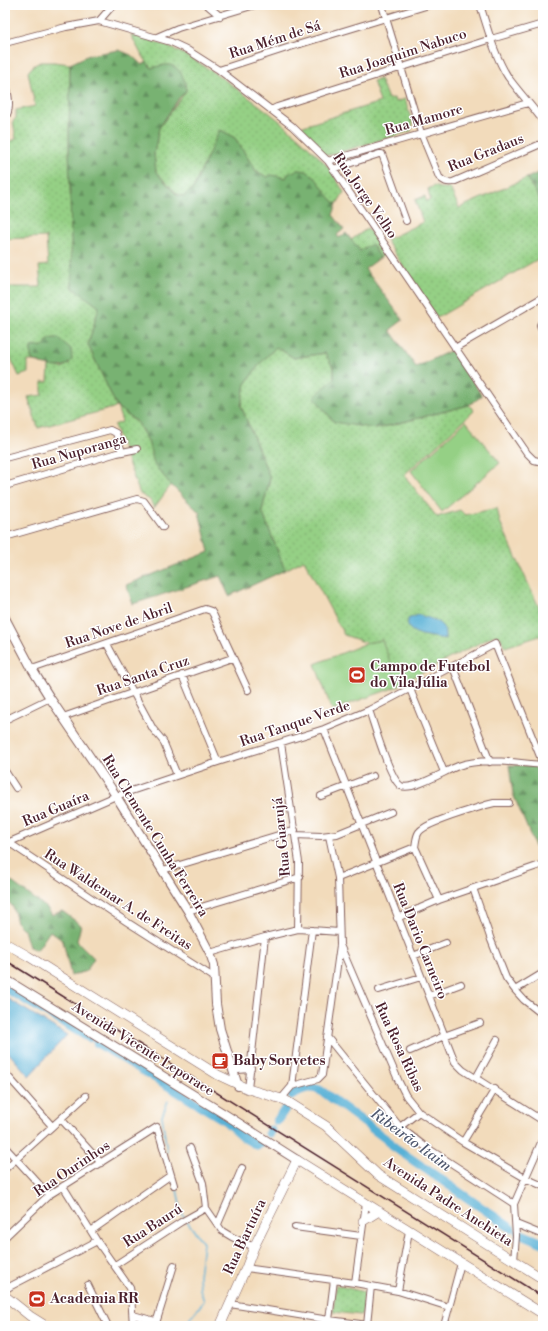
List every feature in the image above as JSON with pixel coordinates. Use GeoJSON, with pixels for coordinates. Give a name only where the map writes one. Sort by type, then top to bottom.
{"type":"FeatureCollection","features":[{"type":"Feature","properties":{"kind":"main road","name":"Avenida Padre Anchieta"},"geometry":{"type":"LineString","coordinates":[[5,943],[218,1075],[238,1086],[286,1101],[326,1126],[385,1179],[543,1280]]}},
{"type":"Feature","properties":{"kind":"main road"},"geometry":{"type":"LineString","coordinates":[[297,1160],[543,1314]]}},
{"type":"Feature","properties":{"kind":"main road","name":"Rua Bartuíra"},"geometry":{"type":"LineString","coordinates":[[220,1326],[254,1247],[297,1160]]}},
{"type":"Feature","properties":{"kind":"main road"},"geometry":{"type":"LineString","coordinates":[[364,1221],[379,1211]]}},
{"type":"Feature","properties":{"kind":"main road"},"geometry":{"type":"LineString","coordinates":[[5,1296],[30,1316],[46,1326]]}},
{"type":"Feature","properties":{"kind":"street"},"geometry":{"type":"LineString","coordinates":[[5,43],[66,27],[99,21],[113,5]]}},
{"type":"Feature","properties":{"kind":"street"},"geometry":{"type":"LineString","coordinates":[[207,5],[220,16]]}},
{"type":"Feature","properties":{"kind":"street"},"geometry":{"type":"LineString","coordinates":[[157,37],[178,28],[255,5]]}},
{"type":"Feature","properties":{"kind":"street"},"geometry":{"type":"LineString","coordinates":[[382,5],[422,133]]}},
{"type":"Feature","properties":{"kind":"street","name":"Rua Mém de Sá"},"geometry":{"type":"LineString","coordinates":[[219,70],[429,5]]}},
{"type":"Feature","properties":{"kind":"street"},"geometry":{"type":"LineString","coordinates":[[480,5],[491,39],[508,76],[528,103],[542,117]]}},
{"type":"Feature","properties":{"kind":"street","name":"Rua Jorge Velho"},"geometry":{"type":"LineString","coordinates":[[99,21],[157,37],[186,49],[219,70],[292,126],[328,161],[527,453],[534,460],[543,462]]}},
{"type":"Feature","properties":{"kind":"street","name":"Rua Joaquim Nabuco"},"geometry":{"type":"LineString","coordinates":[[271,110],[401,67],[543,24]]}},
{"type":"Feature","properties":{"kind":"street"},"geometry":{"type":"LineString","coordinates":[[5,78],[9,102],[9,109],[5,118]]}},
{"type":"Feature","properties":{"kind":"street","name":"Rua Mamore"},"geometry":{"type":"LineString","coordinates":[[328,161],[528,103]]}},
{"type":"Feature","properties":{"kind":"street","name":"Rua Gradaus"},"geometry":{"type":"LineString","coordinates":[[422,133],[440,177],[445,182],[453,182],[543,143]]}},
{"type":"Feature","properties":{"kind":"street"},"geometry":{"type":"LineString","coordinates":[[333,169],[382,154],[406,221]]}},
{"type":"Feature","properties":{"kind":"street"},"geometry":{"type":"LineString","coordinates":[[455,348],[543,297]]}},
{"type":"Feature","properties":{"kind":"street"},"geometry":{"type":"LineString","coordinates":[[543,320],[540,325],[543,332]]}},
{"type":"Feature","properties":{"kind":"street"},"geometry":{"type":"LineString","coordinates":[[5,458],[110,430],[117,434],[122,452]]}},
{"type":"Feature","properties":{"kind":"street","name":"Rua Nuporanga"},"geometry":{"type":"LineString","coordinates":[[5,486],[137,449]]}},
{"type":"Feature","properties":{"kind":"street"},"geometry":{"type":"LineString","coordinates":[[5,537],[137,499],[144,501],[163,527]]}},
{"type":"Feature","properties":{"kind":"street","name":"Rua Nove de Abril"},"geometry":{"type":"LineString","coordinates":[[32,669],[201,610],[208,610],[213,614],[232,658]]}},
{"type":"Feature","properties":{"kind":"street","name":"Rua Clemente Cunha Ferreira"},"geometry":{"type":"LineString","coordinates":[[5,618],[32,669],[163,870],[188,911],[210,953],[214,965],[216,1004],[219,1023],[238,1086]]}},
{"type":"Feature","properties":{"kind":"street"},"geometry":{"type":"LineString","coordinates":[[107,644],[153,729],[163,741],[177,775]]}},
{"type":"Feature","properties":{"kind":"street","name":"Rua Tanque Verde"},"geometry":{"type":"LineString","coordinates":[[116,796],[177,775],[324,729],[369,710],[496,644],[543,764]]}},
{"type":"Feature","properties":{"kind":"street"},"geometry":{"type":"LineString","coordinates":[[232,658],[248,690]]}},
{"type":"Feature","properties":{"kind":"street","name":"Rua Santa Cruz"},"geometry":{"type":"LineString","coordinates":[[63,717],[232,658]]}},
{"type":"Feature","properties":{"kind":"street"},"geometry":{"type":"LineString","coordinates":[[453,667],[490,762]]}},
{"type":"Feature","properties":{"kind":"street"},"geometry":{"type":"LineString","coordinates":[[182,675],[218,762]]}},
{"type":"Feature","properties":{"kind":"street"},"geometry":{"type":"LineString","coordinates":[[410,689],[444,772]]}},
{"type":"Feature","properties":{"kind":"street"},"geometry":{"type":"LineString","coordinates":[[5,720],[50,698]]}},
{"type":"Feature","properties":{"kind":"street"},"geometry":{"type":"LineString","coordinates":[[369,710],[390,771],[400,785],[406,787],[418,785],[444,772],[468,763],[490,762],[543,764]]}},
{"type":"Feature","properties":{"kind":"street","name":"Rua Dario Carneiro"},"geometry":{"type":"LineString","coordinates":[[324,729],[397,918],[455,1062],[463,1070],[543,1121]]}},
{"type":"Feature","properties":{"kind":"street","name":"Rua Guarujá"},"geometry":{"type":"LineString","coordinates":[[281,743],[295,832],[300,876],[298,929]]}},
{"type":"Feature","properties":{"kind":"street"},"geometry":{"type":"LineString","coordinates":[[5,772],[16,788]]}},
{"type":"Feature","properties":{"kind":"street"},"geometry":{"type":"LineString","coordinates":[[321,796],[373,776]]}},
{"type":"Feature","properties":{"kind":"street","name":"Rua Guaíra"},"geometry":{"type":"LineString","coordinates":[[7,843],[116,796]]}},
{"type":"Feature","properties":{"kind":"street"},"geometry":{"type":"LineString","coordinates":[[439,900],[415,847],[416,836],[419,832],[432,824],[486,805],[494,803],[509,804]]}},
{"type":"Feature","properties":{"kind":"street"},"geometry":{"type":"LineString","coordinates":[[163,870],[295,832],[329,836],[361,825],[391,812]]}},
{"type":"Feature","properties":{"kind":"street"},"geometry":{"type":"LineString","coordinates":[[292,1086],[320,1078],[322,1075],[340,945],[338,878],[329,836]]}},
{"type":"Feature","properties":{"kind":"street","name":"Rua Waldemar A. de Freitas"},"geometry":{"type":"LineString","coordinates":[[7,843],[215,978]]}},
{"type":"Feature","properties":{"kind":"street"},"geometry":{"type":"LineString","coordinates":[[338,878],[415,847]]}},
{"type":"Feature","properties":{"kind":"street"},"geometry":{"type":"LineString","coordinates":[[397,918],[439,900],[543,864]]}},
{"type":"Feature","properties":{"kind":"street"},"geometry":{"type":"LineString","coordinates":[[188,911],[300,876]]}},
{"type":"Feature","properties":{"kind":"street"},"geometry":{"type":"LineString","coordinates":[[473,888],[506,978],[524,1000],[543,1015]]}},
{"type":"Feature","properties":{"kind":"street"},"geometry":{"type":"LineString","coordinates":[[210,953],[298,929],[339,932]]}},
{"type":"Feature","properties":{"kind":"street"},"geometry":{"type":"LineString","coordinates":[[286,1101],[292,1086],[312,930]]}},
{"type":"Feature","properties":{"kind":"street"},"geometry":{"type":"LineString","coordinates":[[248,1089],[265,937]]}},
{"type":"Feature","properties":{"kind":"street"},"geometry":{"type":"LineString","coordinates":[[413,956],[446,943]]}},
{"type":"Feature","properties":{"kind":"street","name":"Rua Rosa Ribas"},"geometry":{"type":"LineString","coordinates":[[340,945],[399,1082],[406,1096],[419,1112],[464,1142],[525,1178],[543,1186]]}},
{"type":"Feature","properties":{"kind":"street"},"geometry":{"type":"LineString","coordinates":[[515,990],[543,973]]}},
{"type":"Feature","properties":{"kind":"street"},"geometry":{"type":"LineString","coordinates":[[379,990],[421,977]]}},
{"type":"Feature","properties":{"kind":"street","name":"Avenida Vicente Leporace"},"geometry":{"type":"LineString","coordinates":[[5,979],[297,1160]]}},
{"type":"Feature","properties":{"kind":"street"},"geometry":{"type":"LineString","coordinates":[[428,996],[461,984]]}},
{"type":"Feature","properties":{"kind":"street"},"geometry":{"type":"LineString","coordinates":[[410,1051],[444,1036],[480,1023]]}},
{"type":"Feature","properties":{"kind":"street"},"geometry":{"type":"LineString","coordinates":[[327,1037],[400,1127],[423,1145],[514,1204]]}},
{"type":"Feature","properties":{"kind":"street"},"geometry":{"type":"LineString","coordinates":[[476,1078],[496,1040]]}},
{"type":"Feature","properties":{"kind":"street"},"geometry":{"type":"LineString","coordinates":[[232,1067],[242,1070],[250,1068]]}},
{"type":"Feature","properties":{"kind":"street"},"geometry":{"type":"LineString","coordinates":[[5,1073],[52,1126]]}},
{"type":"Feature","properties":{"kind":"street"},"geometry":{"type":"LineString","coordinates":[[464,1142],[495,1089]]}},
{"type":"Feature","properties":{"kind":"street"},"geometry":{"type":"LineString","coordinates":[[5,1169],[86,1096]]}},
{"type":"Feature","properties":{"kind":"street"},"geometry":{"type":"LineString","coordinates":[[400,1127],[419,1112]]}},
{"type":"Feature","properties":{"kind":"street"},"geometry":{"type":"LineString","coordinates":[[61,1119],[101,1163]]}},
{"type":"Feature","properties":{"kind":"street","name":"Rua Ourinhos"},"geometry":{"type":"LineString","coordinates":[[5,1237],[49,1195],[157,1127],[171,1175]]}},
{"type":"Feature","properties":{"kind":"street"},"geometry":{"type":"LineString","coordinates":[[514,1261],[516,1224],[514,1204],[543,1138]]}},
{"type":"Feature","properties":{"kind":"street"},"geometry":{"type":"LineString","coordinates":[[5,1147],[49,1195]]}},
{"type":"Feature","properties":{"kind":"street"},"geometry":{"type":"LineString","coordinates":[[190,1148],[203,1184],[206,1208],[222,1231],[232,1238],[254,1247]]}},
{"type":"Feature","properties":{"kind":"street"},"geometry":{"type":"LineString","coordinates":[[218,1224],[242,1168]]}},
{"type":"Feature","properties":{"kind":"street"},"geometry":{"type":"LineString","coordinates":[[91,1231],[171,1175],[174,1185]]}},
{"type":"Feature","properties":{"kind":"street"},"geometry":{"type":"LineString","coordinates":[[63,1186],[97,1241],[130,1288],[133,1326]]}},
{"type":"Feature","properties":{"kind":"street"},"geometry":{"type":"LineString","coordinates":[[355,1283],[366,1204]]}},
{"type":"Feature","properties":{"kind":"street","name":"Rua Baurú"},"geometry":{"type":"LineString","coordinates":[[115,1266],[190,1216],[206,1208]]}},
{"type":"Feature","properties":{"kind":"street"},"geometry":{"type":"LineString","coordinates":[[516,1224],[543,1235]]}},
{"type":"Feature","properties":{"kind":"street"},"geometry":{"type":"LineString","coordinates":[[295,1227],[361,1236]]}},
{"type":"Feature","properties":{"kind":"street"},"geometry":{"type":"LineString","coordinates":[[398,1291],[409,1231]]}},
{"type":"Feature","properties":{"kind":"street"},"geometry":{"type":"LineString","coordinates":[[5,1290],[97,1241]]}},
{"type":"Feature","properties":{"kind":"street"},"geometry":{"type":"LineString","coordinates":[[444,1326],[461,1263]]}},
{"type":"Feature","properties":{"kind":"street"},"geometry":{"type":"LineString","coordinates":[[133,1315],[155,1321],[158,1320],[174,1265]]}},
{"type":"Feature","properties":{"kind":"street"},"geometry":{"type":"LineString","coordinates":[[246,1268],[355,1283],[398,1291],[449,1307]]}},
{"type":"Feature","properties":{"kind":"street"},"geometry":{"type":"LineString","coordinates":[[329,1320],[334,1280]]}},
{"type":"Feature","properties":{"kind":"street"},"geometry":{"type":"LineString","coordinates":[[88,1285],[108,1326]]}},
{"type":"Feature","properties":{"kind":"street"},"geometry":{"type":"LineString","coordinates":[[367,1325],[371,1286]]}},
{"type":"Feature","properties":{"kind":"street"},"geometry":{"type":"LineString","coordinates":[[230,1304],[348,1324],[376,1326]]}},
{"type":"Feature","properties":{"kind":"street"},"geometry":{"type":"LineString","coordinates":[[30,1316],[32,1326]]}},
{"type":"Feature","properties":{"kind":"green space"},"geometry":{"type":"Polygon","coordinates":[[[131,35],[164,45],[193,59],[258,104],[278,120],[306,144],[330,169],[344,192],[337,204],[329,198],[318,182],[282,177],[267,177],[256,171],[235,138],[221,130],[219,131],[193,189],[184,196],[178,195],[156,172],[154,154],[159,128],[186,91],[184,83],[179,71],[172,66],[151,68],[131,35]]]}},
{"type":"Feature","properties":{"kind":"green space"},"geometry":{"type":"Polygon","coordinates":[[[119,50],[131,55],[142,65],[147,62],[151,68],[165,65],[174,66],[184,79],[186,91],[179,98],[159,128],[154,154],[156,172],[177,195],[184,196],[193,189],[219,131],[221,130],[235,138],[256,171],[267,177],[272,175],[286,178],[288,174],[297,170],[310,173],[337,204],[333,215],[344,229],[337,235],[339,238],[346,233],[360,251],[372,244],[380,258],[365,269],[403,320],[390,330],[416,367],[452,350],[482,396],[469,405],[376,429],[334,422],[314,397],[334,379],[334,369],[325,353],[294,358],[276,347],[259,365],[245,384],[241,406],[270,478],[262,511],[285,570],[229,596],[220,576],[133,604],[126,585],[209,552],[199,512],[171,485],[154,464],[148,441],[138,423],[117,407],[88,345],[99,307],[72,287],[69,146],[70,64],[89,55],[119,50]]]}},
{"type":"Feature","properties":{"kind":"green space"},"geometry":{"type":"Polygon","coordinates":[[[40,62],[70,64],[70,175],[99,307],[88,345],[117,407],[38,428],[28,397],[42,395],[42,382],[48,382],[49,365],[62,368],[70,363],[45,346],[31,356],[33,361],[28,361],[28,373],[19,376],[8,352],[5,353],[5,287],[41,287],[39,266],[48,265],[46,237],[5,239],[5,143],[16,139],[13,121],[16,118],[16,110],[35,106],[28,72],[33,66],[40,62]]]}},
{"type":"Feature","properties":{"kind":"green space"},"geometry":{"type":"Polygon","coordinates":[[[380,79],[388,99],[394,98],[395,102],[405,99],[413,125],[411,131],[330,155],[325,155],[297,128],[380,102],[373,81],[380,79]]]}},
{"type":"Feature","properties":{"kind":"green space"},"geometry":{"type":"Polygon","coordinates":[[[543,171],[543,205],[527,178],[543,171]]]}},
{"type":"Feature","properties":{"kind":"green space"},"geometry":{"type":"Polygon","coordinates":[[[527,178],[543,205],[543,256],[437,318],[386,240],[423,222],[415,200],[425,196],[426,201],[430,200],[428,189],[434,186],[440,188],[450,188],[459,208],[527,178]]]}},
{"type":"Feature","properties":{"kind":"green space"},"geometry":{"type":"Polygon","coordinates":[[[368,228],[385,254],[380,258],[372,245],[360,251],[351,240],[368,228]]]}},
{"type":"Feature","properties":{"kind":"green space"},"geometry":{"type":"Polygon","coordinates":[[[53,338],[58,338],[71,349],[72,360],[62,367],[53,367],[33,361],[31,356],[31,347],[45,346],[47,341],[53,338]]]}},
{"type":"Feature","properties":{"kind":"green space"},"geometry":{"type":"Polygon","coordinates":[[[276,347],[294,358],[325,353],[334,369],[334,379],[376,429],[469,405],[474,411],[404,475],[437,517],[460,510],[465,515],[497,508],[500,522],[543,616],[543,635],[505,647],[500,637],[495,635],[403,682],[399,686],[382,640],[367,643],[344,635],[304,560],[285,570],[262,511],[270,478],[241,406],[245,384],[259,365],[276,347]]]}},
{"type":"Feature","properties":{"kind":"green space"},"geometry":{"type":"Polygon","coordinates":[[[117,407],[137,423],[148,441],[155,464],[171,485],[154,508],[150,500],[140,494],[114,425],[122,422],[117,407]]]}},
{"type":"Feature","properties":{"kind":"green space"},"geometry":{"type":"Polygon","coordinates":[[[466,421],[500,463],[442,512],[411,471],[466,421]]]}},
{"type":"Feature","properties":{"kind":"green space","name":"Campo de Futebol do Vila Júlia"},"geometry":{"type":"Polygon","coordinates":[[[382,640],[399,686],[332,710],[315,664],[367,643],[382,640]]]}},
{"type":"Feature","properties":{"kind":"green space"},"geometry":{"type":"Polygon","coordinates":[[[509,765],[543,766],[543,855],[539,856],[513,794],[509,765]]]}},
{"type":"Feature","properties":{"kind":"green space"},"geometry":{"type":"Polygon","coordinates":[[[5,877],[47,908],[52,915],[62,911],[81,925],[77,941],[94,958],[86,971],[71,976],[63,941],[50,931],[37,950],[29,947],[24,930],[17,923],[13,907],[5,898],[5,877]]]}},
{"type":"Feature","properties":{"kind":"green space"},"geometry":{"type":"Polygon","coordinates":[[[336,1285],[364,1292],[363,1309],[361,1315],[333,1312],[336,1285]]]}},
{"type":"Feature","properties":{"kind":"water"},"geometry":{"type":"Polygon","coordinates":[[[418,615],[432,619],[439,623],[444,629],[445,639],[431,637],[412,631],[408,626],[408,619],[418,615]]]}},
{"type":"Feature","properties":{"kind":"water"},"geometry":{"type":"Polygon","coordinates":[[[5,997],[67,1035],[29,1076],[5,1049],[5,997]]]}},
{"type":"Feature","properties":{"kind":"waterway","name":"Ribeirão Itaim"},"geometry":{"type":"LineString","coordinates":[[5,988],[89,1038]]}},
{"type":"Feature","properties":{"kind":"waterway","name":"Ribeirão Itaim"},"geometry":{"type":"LineString","coordinates":[[97,1043],[224,1120],[243,1137],[257,1145],[262,1143]]}},
{"type":"Feature","properties":{"kind":"waterway","name":"Ribeirão Itaim"},"geometry":{"type":"LineString","coordinates":[[292,1095],[307,1088],[323,1092],[390,1142],[394,1147],[511,1228]]}},
{"type":"Feature","properties":{"kind":"waterway"},"geometry":{"type":"LineString","coordinates":[[167,1152],[162,1116],[168,1101]]}},
{"type":"Feature","properties":{"kind":"waterway","name":"Ribeirão Itaim"},"geometry":{"type":"LineString","coordinates":[[277,1121],[285,1109]]}},
{"type":"Feature","properties":{"kind":"waterway"},"geometry":{"type":"LineString","coordinates":[[176,1185],[182,1213],[185,1218]]}},
{"type":"Feature","properties":{"kind":"waterway"},"geometry":{"type":"LineString","coordinates":[[184,1326],[204,1301],[200,1289],[199,1276],[203,1243],[187,1221]]}},
{"type":"Feature","properties":{"kind":"waterway","name":"Ribeirão Itaim"},"geometry":{"type":"LineString","coordinates":[[519,1233],[543,1243]]}},
{"type":"Feature","properties":{"kind":"railway"},"geometry":{"type":"LineString","coordinates":[[5,960],[543,1297]]}},
{"type":"Feature","properties":{"kind":"place","name":"Campo de Futebol do Vila Júlia"},"geometry":{"type":"Point","coordinates":[357,675]}},
{"type":"Feature","properties":{"kind":"place","name":"Baby Sorvetes"},"geometry":{"type":"Point","coordinates":[220,1061]}},
{"type":"Feature","properties":{"kind":"place","name":"Academia RR"},"geometry":{"type":"Point","coordinates":[37,1299]}}]}
